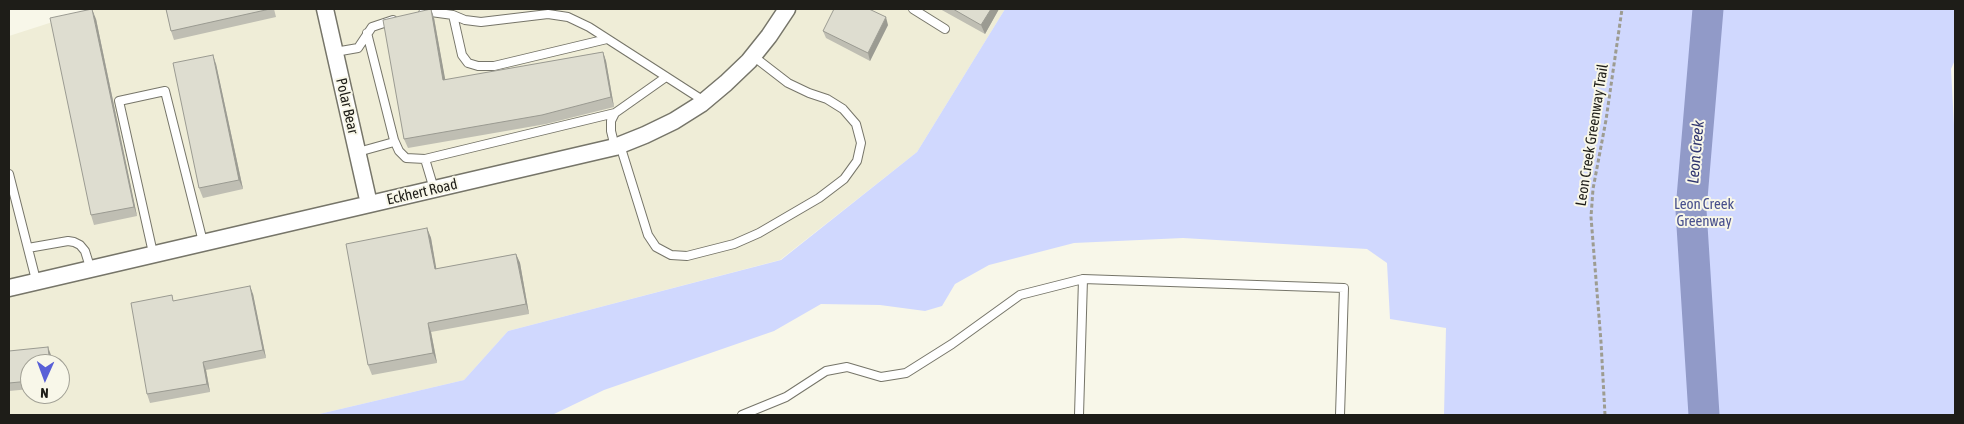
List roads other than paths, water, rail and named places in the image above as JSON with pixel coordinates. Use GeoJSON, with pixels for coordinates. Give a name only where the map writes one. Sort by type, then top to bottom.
{"type":"FeatureCollection","features":[{"type":"Feature","properties":{"kind":"street","name":"Polar Bear"},"geometry":{"type":"LineString","coordinates":[[326,9],[369,204]]}},
{"type":"Feature","properties":{"kind":"street","name":"Eckhert Road"},"geometry":{"type":"LineString","coordinates":[[9,288],[36,280],[618,146],[674,121],[704,101],[726,83],[753,56],[787,9]]}},
{"type":"Feature","properties":{"kind":"lane"},"geometry":{"type":"LineString","coordinates":[[913,9],[945,29]]}},
{"type":"Feature","properties":{"kind":"lane"},"geometry":{"type":"LineString","coordinates":[[415,15],[431,12],[481,22],[548,14],[568,17],[607,39],[704,101]]}},
{"type":"Feature","properties":{"kind":"lane"},"geometry":{"type":"LineString","coordinates":[[453,15],[462,55],[468,63],[478,66],[494,66],[607,39]]}},
{"type":"Feature","properties":{"kind":"lane"},"geometry":{"type":"LineString","coordinates":[[335,52],[358,48],[372,27],[399,19]]}},
{"type":"Feature","properties":{"kind":"lane"},"geometry":{"type":"LineString","coordinates":[[367,33],[394,142],[406,158],[425,159],[615,113],[666,77]]}},
{"type":"Feature","properties":{"kind":"lane"},"geometry":{"type":"LineString","coordinates":[[615,113],[611,121],[611,132],[618,146],[648,235],[656,248],[670,255],[687,256],[734,244],[759,233],[819,198],[844,179],[857,161],[861,142],[856,124],[843,109],[827,99],[788,83],[753,56]]}},
{"type":"Feature","properties":{"kind":"lane"},"geometry":{"type":"LineString","coordinates":[[153,253],[119,101],[165,91],[203,242]]}},
{"type":"Feature","properties":{"kind":"lane"},"geometry":{"type":"LineString","coordinates":[[358,152],[394,142]]}},
{"type":"Feature","properties":{"kind":"lane"},"geometry":{"type":"LineString","coordinates":[[425,159],[434,189]]}},
{"type":"Feature","properties":{"kind":"lane"},"geometry":{"type":"LineString","coordinates":[[9,174],[36,280]]}},
{"type":"Feature","properties":{"kind":"lane"},"geometry":{"type":"LineString","coordinates":[[28,248],[68,241],[74,242],[85,250],[90,268]]}},
{"type":"Feature","properties":{"kind":"lane"},"geometry":{"type":"LineString","coordinates":[[742,415],[786,398],[826,371],[847,367],[881,377],[906,373],[952,344],[1020,295],[1083,279],[1344,288],[1340,415]]}},
{"type":"Feature","properties":{"kind":"lane"},"geometry":{"type":"LineString","coordinates":[[1079,415],[1083,279]]}},
{"type":"Feature","properties":{"kind":"waterway","name":"Leon Creek"},"geometry":{"type":"LineString","coordinates":[[1704,415],[1691,210],[1708,9]]}},
{"type":"Feature","properties":{"kind":"park label","name":"Leon Creek Greenway"},"geometry":{"type":"Point","coordinates":[1704,212]}}]}
